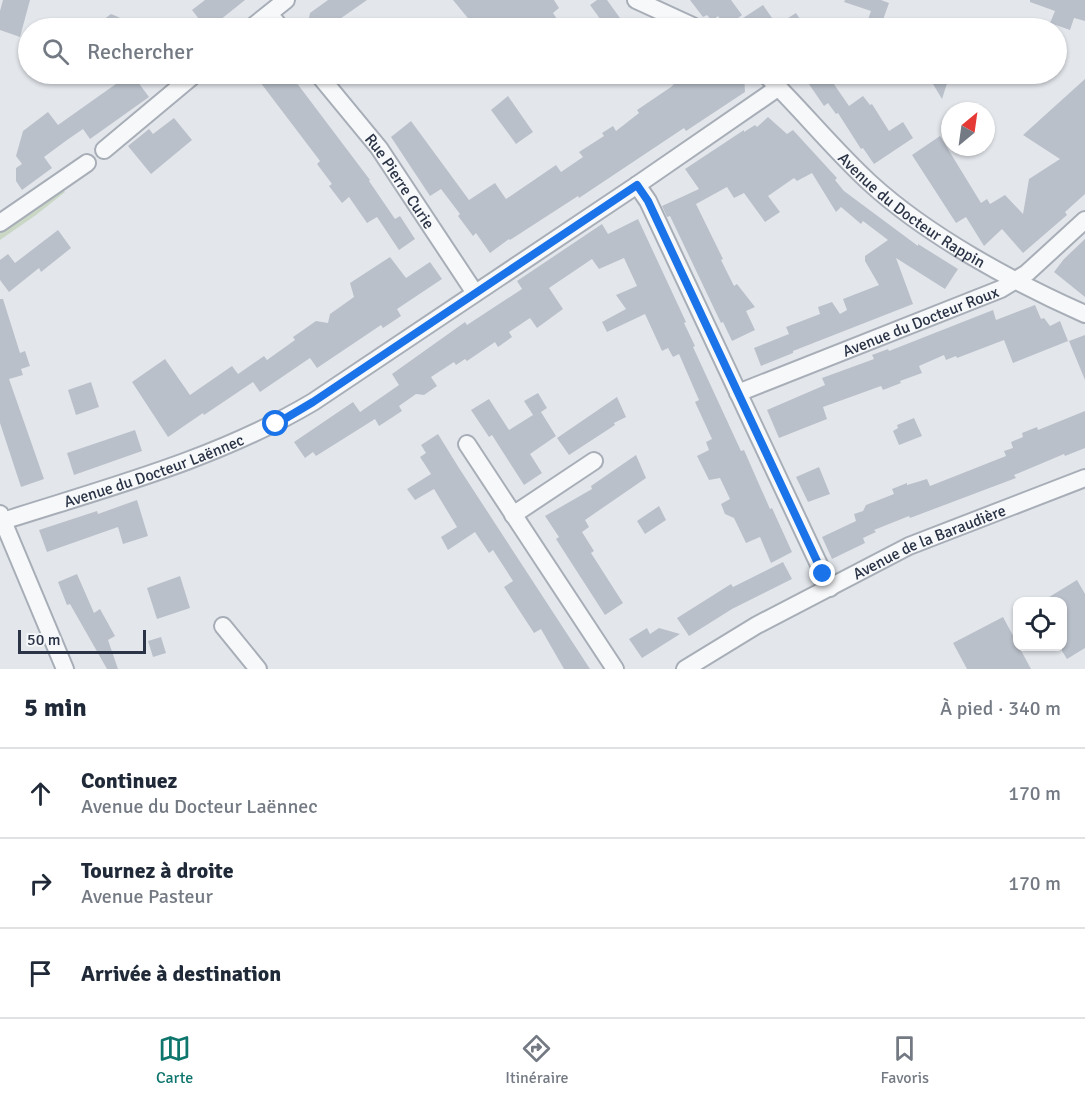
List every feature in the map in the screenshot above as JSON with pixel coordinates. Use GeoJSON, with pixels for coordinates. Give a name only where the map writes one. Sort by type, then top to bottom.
{"type":"FeatureCollection","features":[{"type":"Feature","properties":{"kind":"street"},"geometry":{"type":"LineString","coordinates":[[264,18],[286,0]]}},
{"type":"Feature","properties":{"kind":"street"},"geometry":{"type":"LineString","coordinates":[[636,0],[675,18]]}},
{"type":"Feature","properties":{"kind":"street"},"geometry":{"type":"LineString","coordinates":[[269,14],[272,18]]}},
{"type":"Feature","properties":{"kind":"street"},"geometry":{"type":"LineString","coordinates":[[104,150],[183,84]]}},
{"type":"Feature","properties":{"kind":"street","name":"Rue Pierre Curie"},"geometry":{"type":"LineString","coordinates":[[326,84],[379,148],[475,293]]}},
{"type":"Feature","properties":{"kind":"street","name":"Avenue du Docteur Rappin"},"geometry":{"type":"LineString","coordinates":[[776,84],[855,168],[891,201],[926,226],[1016,280],[1085,314]]}},
{"type":"Feature","properties":{"kind":"street","name":"Avenue du Docteur Laënnec"},"geometry":{"type":"LineString","coordinates":[[1,517],[180,465],[276,424],[313,402],[637,185],[779,87]]}},
{"type":"Feature","properties":{"kind":"street"},"geometry":{"type":"LineString","coordinates":[[0,223],[87,163]]}},
{"type":"Feature","properties":{"kind":"street"},"geometry":{"type":"LineString","coordinates":[[637,185],[648,201],[830,588]]}},
{"type":"Feature","properties":{"kind":"street","name":"Avenue du Docteur Roux"},"geometry":{"type":"LineString","coordinates":[[738,393],[985,296],[1016,280],[1036,265],[1085,220]]}},
{"type":"Feature","properties":{"kind":"street"},"geometry":{"type":"LineString","coordinates":[[467,444],[615,669]]}},
{"type":"Feature","properties":{"kind":"street"},"geometry":{"type":"LineString","coordinates":[[513,515],[594,461]]}},
{"type":"Feature","properties":{"kind":"street","name":"Avenue de la Baraudière"},"geometry":{"type":"LineString","coordinates":[[685,669],[757,625],[929,537],[1085,478]]}},
{"type":"Feature","properties":{"kind":"street"},"geometry":{"type":"LineString","coordinates":[[1,517],[65,669]]}},
{"type":"Feature","properties":{"kind":"street"},"geometry":{"type":"LineString","coordinates":[[223,626],[258,669]]}},
{"type":"Feature","properties":{"kind":"green space"},"geometry":{"type":"Polygon","coordinates":[[[62,188],[65,192],[0,240],[0,231],[62,188]]]}},
{"type":"Feature","properties":{"kind":"building"},"geometry":{"type":"Polygon","coordinates":[[[3,0],[30,0],[25,18],[18,18],[18,36],[0,30],[0,11],[3,0]]]}},
{"type":"Feature","properties":{"kind":"building"},"geometry":{"type":"Polygon","coordinates":[[[205,0],[245,0],[222,18],[198,18],[192,10],[205,0]]]}},
{"type":"Feature","properties":{"kind":"building"},"geometry":{"type":"Polygon","coordinates":[[[328,0],[367,0],[341,18],[309,18],[310,13],[328,0]]]}},
{"type":"Feature","properties":{"kind":"building"},"geometry":{"type":"Polygon","coordinates":[[[453,0],[554,0],[559,8],[553,13],[556,18],[468,18],[453,0]]]}},
{"type":"Feature","properties":{"kind":"building"},"geometry":{"type":"Polygon","coordinates":[[[597,0],[607,0],[620,18],[599,18],[590,5],[597,0]]]}},
{"type":"Feature","properties":{"kind":"building"},"geometry":{"type":"Polygon","coordinates":[[[690,0],[731,0],[742,15],[738,18],[719,18],[718,16],[710,18],[707,15],[703,17],[690,0]]]}},
{"type":"Feature","properties":{"kind":"building"},"geometry":{"type":"Polygon","coordinates":[[[845,0],[881,0],[889,3],[884,18],[869,18],[871,11],[844,2],[845,0]]]}},
{"type":"Feature","properties":{"kind":"building"},"geometry":{"type":"Polygon","coordinates":[[[1030,0],[1085,0],[1085,21],[1074,18],[1070,30],[1067,29],[1067,18],[1052,18],[1055,11],[1030,2],[1030,0]]]}},
{"type":"Feature","properties":{"kind":"building"},"geometry":{"type":"Polygon","coordinates":[[[763,5],[772,18],[743,18],[763,5]]]}},
{"type":"Feature","properties":{"kind":"building"},"geometry":{"type":"Polygon","coordinates":[[[796,13],[799,18],[788,18],[796,13]]]}},
{"type":"Feature","properties":{"kind":"building"},"geometry":{"type":"Polygon","coordinates":[[[111,14],[120,18],[106,18],[111,14]]]}},
{"type":"Feature","properties":{"kind":"building"},"geometry":{"type":"Polygon","coordinates":[[[1085,79],[1085,194],[1065,212],[1067,215],[1023,253],[1002,229],[984,246],[966,217],[956,223],[912,155],[940,136],[941,156],[952,156],[981,203],[987,199],[990,204],[1005,195],[1023,214],[1029,179],[1060,159],[1023,135],[1085,79]]]}},
{"type":"Feature","properties":{"kind":"building"},"geometry":{"type":"Polygon","coordinates":[[[116,84],[139,84],[149,97],[90,139],[83,129],[67,140],[44,157],[52,168],[22,190],[16,181],[16,168],[22,164],[16,156],[23,131],[48,112],[58,125],[116,84]]]}},
{"type":"Feature","properties":{"kind":"building"},"geometry":{"type":"Polygon","coordinates":[[[262,84],[298,84],[370,180],[395,219],[400,216],[415,239],[399,250],[377,217],[367,223],[349,197],[342,203],[329,186],[332,184],[317,164],[320,161],[262,84]]]}},
{"type":"Feature","properties":{"kind":"building"},"geometry":{"type":"Polygon","coordinates":[[[674,84],[745,84],[745,92],[686,131],[684,128],[579,198],[578,196],[490,253],[476,233],[473,236],[441,189],[430,196],[391,137],[411,121],[469,200],[495,183],[506,199],[556,165],[561,172],[583,157],[579,152],[604,136],[602,133],[613,126],[616,131],[639,113],[637,110],[674,84]]]}},
{"type":"Feature","properties":{"kind":"building"},"geometry":{"type":"Polygon","coordinates":[[[809,84],[834,84],[849,106],[863,96],[870,105],[872,104],[889,131],[903,122],[913,138],[874,164],[863,148],[861,149],[838,113],[836,114],[828,103],[824,106],[809,84]]]}},
{"type":"Feature","properties":{"kind":"building"},"geometry":{"type":"Polygon","coordinates":[[[933,84],[947,84],[942,99],[933,84]]]}},
{"type":"Feature","properties":{"kind":"building"},"geometry":{"type":"Polygon","coordinates":[[[508,96],[533,132],[516,144],[491,110],[508,96]]]}},
{"type":"Feature","properties":{"kind":"building"},"geometry":{"type":"Polygon","coordinates":[[[768,117],[787,134],[793,130],[837,178],[835,180],[844,191],[918,246],[918,244],[958,269],[945,289],[896,258],[913,304],[793,351],[793,353],[761,366],[754,348],[789,334],[786,327],[820,314],[818,307],[832,302],[840,314],[847,310],[843,299],[879,285],[865,261],[865,256],[888,240],[863,221],[861,224],[841,207],[836,212],[812,173],[797,181],[794,178],[768,196],[780,212],[765,222],[744,193],[734,198],[727,187],[696,204],[734,286],[737,284],[755,307],[746,311],[755,330],[732,341],[723,322],[721,323],[670,216],[667,217],[662,206],[699,189],[685,169],[744,130],[744,132],[755,125],[757,127],[768,117]]]}},
{"type":"Feature","properties":{"kind":"building"},"geometry":{"type":"Polygon","coordinates":[[[174,118],[192,140],[151,174],[128,146],[149,129],[153,134],[174,118]]]}},
{"type":"Feature","properties":{"kind":"building"},"geometry":{"type":"Polygon","coordinates":[[[638,219],[686,322],[684,323],[695,346],[693,347],[741,451],[744,450],[792,552],[771,563],[760,537],[746,543],[734,518],[725,514],[721,504],[730,499],[720,478],[709,480],[697,456],[709,450],[706,442],[712,439],[695,402],[699,400],[679,354],[673,357],[668,348],[662,351],[645,314],[607,332],[602,322],[626,309],[616,295],[637,286],[624,258],[599,269],[592,259],[549,288],[563,309],[537,328],[530,318],[509,332],[512,337],[498,347],[495,342],[467,361],[465,359],[456,365],[454,362],[431,377],[437,386],[424,395],[416,394],[399,406],[402,411],[379,426],[375,419],[316,456],[313,452],[305,458],[294,442],[353,402],[360,412],[399,385],[392,374],[465,322],[467,325],[522,289],[517,281],[602,224],[608,234],[638,219]]]}},
{"type":"Feature","properties":{"kind":"building"},"geometry":{"type":"Polygon","coordinates":[[[58,230],[71,248],[41,272],[39,268],[9,292],[0,280],[0,260],[8,254],[15,263],[58,230]]]}},
{"type":"Feature","properties":{"kind":"building"},"geometry":{"type":"Polygon","coordinates":[[[1085,239],[1085,297],[1054,272],[1085,239]]]}},
{"type":"Feature","properties":{"kind":"building"},"geometry":{"type":"Polygon","coordinates":[[[390,257],[406,278],[430,262],[442,279],[397,309],[401,316],[383,328],[381,325],[317,368],[310,358],[260,392],[253,382],[168,437],[132,382],[165,359],[190,395],[232,366],[238,374],[264,356],[267,360],[295,340],[293,337],[316,321],[328,323],[330,314],[354,297],[350,283],[390,257]]]}},
{"type":"Feature","properties":{"kind":"building"},"geometry":{"type":"Polygon","coordinates":[[[0,299],[3,299],[20,353],[25,351],[30,366],[21,369],[23,375],[9,379],[44,479],[21,487],[0,423],[0,299]]]}},
{"type":"Feature","properties":{"kind":"building"},"geometry":{"type":"Polygon","coordinates":[[[1035,305],[1041,319],[1044,318],[1050,326],[1060,321],[1068,341],[1013,363],[1004,340],[957,358],[956,356],[946,360],[944,355],[919,366],[922,373],[900,381],[901,383],[883,390],[881,386],[823,407],[827,419],[779,438],[767,410],[825,385],[822,378],[874,359],[872,355],[888,349],[889,351],[993,310],[996,320],[1035,305]]]}},
{"type":"Feature","properties":{"kind":"building"},"geometry":{"type":"Polygon","coordinates":[[[1085,335],[1085,380],[1069,341],[1085,335]]]}},
{"type":"Feature","properties":{"kind":"building"},"geometry":{"type":"Polygon","coordinates":[[[91,382],[99,407],[76,415],[68,390],[91,382]]]}},
{"type":"Feature","properties":{"kind":"building"},"geometry":{"type":"Polygon","coordinates":[[[538,393],[547,408],[541,412],[556,436],[530,454],[542,473],[524,485],[492,435],[489,437],[471,410],[489,399],[509,430],[533,415],[524,401],[538,393]]]}},
{"type":"Feature","properties":{"kind":"building"},"geometry":{"type":"Polygon","coordinates":[[[617,397],[626,417],[569,455],[557,438],[617,397]]]}},
{"type":"Feature","properties":{"kind":"building"},"geometry":{"type":"Polygon","coordinates":[[[1085,411],[1085,448],[1065,456],[1064,454],[1014,475],[1016,478],[874,530],[876,532],[863,538],[865,543],[832,559],[822,537],[856,521],[854,514],[863,511],[866,505],[894,494],[892,489],[927,479],[930,486],[1006,456],[1004,451],[1013,448],[1011,442],[1023,437],[1022,433],[1037,427],[1038,430],[1085,411]]]}},
{"type":"Feature","properties":{"kind":"building"},"geometry":{"type":"Polygon","coordinates":[[[914,418],[922,436],[899,445],[893,431],[898,428],[897,425],[914,418]]]}},
{"type":"Feature","properties":{"kind":"building"},"geometry":{"type":"Polygon","coordinates":[[[135,430],[142,451],[74,475],[67,453],[135,430]]]}},
{"type":"Feature","properties":{"kind":"building"},"geometry":{"type":"Polygon","coordinates":[[[438,434],[590,669],[564,669],[541,629],[534,633],[504,587],[513,581],[493,550],[489,553],[475,532],[448,550],[441,537],[457,527],[434,489],[415,500],[407,489],[431,474],[420,457],[426,453],[421,445],[438,434]]]}},
{"type":"Feature","properties":{"kind":"building"},"geometry":{"type":"Polygon","coordinates":[[[636,455],[646,478],[585,520],[589,527],[582,532],[594,551],[591,553],[623,603],[605,615],[556,539],[559,537],[545,516],[592,489],[591,486],[636,455]]]}},
{"type":"Feature","properties":{"kind":"building"},"geometry":{"type":"Polygon","coordinates":[[[819,467],[830,494],[808,502],[796,477],[819,467]]]}},
{"type":"Feature","properties":{"kind":"building"},"geometry":{"type":"Polygon","coordinates":[[[137,500],[148,536],[123,544],[118,527],[47,552],[39,530],[97,511],[98,514],[137,500]]]}},
{"type":"Feature","properties":{"kind":"building"},"geometry":{"type":"Polygon","coordinates":[[[659,506],[666,520],[645,534],[637,521],[659,506]]]}},
{"type":"Feature","properties":{"kind":"building"},"geometry":{"type":"Polygon","coordinates":[[[783,562],[792,579],[732,609],[689,636],[677,618],[731,584],[733,587],[783,562]]]}},
{"type":"Feature","properties":{"kind":"building"},"geometry":{"type":"Polygon","coordinates":[[[77,574],[94,613],[100,609],[115,636],[108,640],[118,669],[107,669],[70,604],[67,605],[58,582],[77,574]]]}},
{"type":"Feature","properties":{"kind":"building"},"geometry":{"type":"Polygon","coordinates":[[[180,576],[190,608],[157,619],[147,588],[180,576]]]}},
{"type":"Feature","properties":{"kind":"building"},"geometry":{"type":"Polygon","coordinates":[[[1077,580],[1085,594],[1085,648],[1067,659],[1062,651],[1067,651],[1067,597],[1049,597],[1077,580]]]}},
{"type":"Feature","properties":{"kind":"building"},"geometry":{"type":"Polygon","coordinates":[[[1003,617],[1013,636],[1013,651],[1021,651],[1031,669],[967,669],[953,643],[1003,617]]]}},
{"type":"Feature","properties":{"kind":"building"},"geometry":{"type":"Polygon","coordinates":[[[647,628],[650,634],[659,628],[680,634],[642,658],[629,639],[647,628]]]}},
{"type":"Feature","properties":{"kind":"building"},"geometry":{"type":"Polygon","coordinates":[[[161,637],[166,653],[153,657],[148,641],[161,637]]]}},
{"type":"Feature","properties":{"kind":"route"},"geometry":{"type":"LineString","coordinates":[[276,424],[313,402],[637,185],[648,201],[823,574]]}}]}
